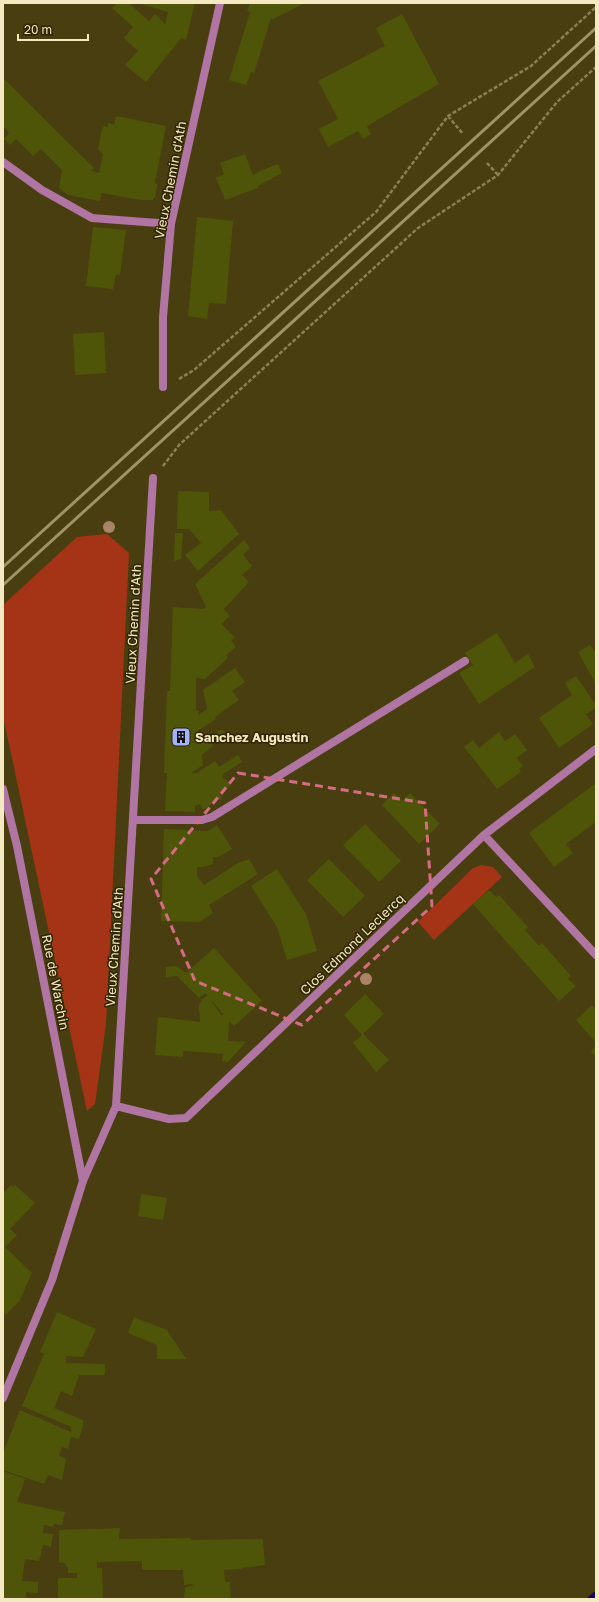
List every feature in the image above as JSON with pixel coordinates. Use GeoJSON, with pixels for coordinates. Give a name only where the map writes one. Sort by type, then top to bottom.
{"type":"FeatureCollection","features":[{"type":"Feature","properties":{"kind":"street","name":"Vieux Chemin d'Ath"},"geometry":{"type":"LineString","coordinates":[[162,388],[163,317],[171,224],[220,3]]}},
{"type":"Feature","properties":{"kind":"street"},"geometry":{"type":"LineString","coordinates":[[3,162],[42,190],[92,218],[171,224]]}},
{"type":"Feature","properties":{"kind":"street","name":"Vieux Chemin d'Ath"},"geometry":{"type":"LineString","coordinates":[[3,1398],[52,1280],[83,1181],[116,1106],[154,478]]}},
{"type":"Feature","properties":{"kind":"street"},"geometry":{"type":"LineString","coordinates":[[134,820],[202,820],[212,817],[465,661]]}},
{"type":"Feature","properties":{"kind":"street","name":"Clos Edmond Leclercq"},"geometry":{"type":"LineString","coordinates":[[116,1106],[170,1119],[186,1118],[484,835],[596,749]]}},
{"type":"Feature","properties":{"kind":"street","name":"Rue de Warchin"},"geometry":{"type":"LineString","coordinates":[[3,789],[17,846],[83,1181]]}},
{"type":"Feature","properties":{"kind":"street"},"geometry":{"type":"LineString","coordinates":[[484,835],[596,956]]}},
{"type":"Feature","properties":{"kind":"path"},"geometry":{"type":"LineString","coordinates":[[162,388],[194,370],[376,212],[448,116],[531,66],[596,7]]}},
{"type":"Feature","properties":{"kind":"path"},"geometry":{"type":"LineString","coordinates":[[154,478],[179,445],[418,228],[498,175],[557,102],[596,67]]}},
{"type":"Feature","properties":{"kind":"path"},"geometry":{"type":"LineString","coordinates":[[448,116],[463,134]]}},
{"type":"Feature","properties":{"kind":"path"},"geometry":{"type":"LineString","coordinates":[[488,163],[498,175]]}},
{"type":"Feature","properties":{"kind":"highlighted area"},"geometry":{"type":"Polygon","coordinates":[[[238,773],[425,803],[432,906],[302,1025],[195,981],[151,879],[238,773]]]}},
{"type":"Feature","properties":{"kind":"shaded area"},"geometry":{"type":"Polygon","coordinates":[[[107,534],[129,553],[106,1024],[95,1104],[87,1111],[3,716],[3,605],[77,537],[107,534]]]}},
{"type":"Feature","properties":{"kind":"shaded area"},"geometry":{"type":"Polygon","coordinates":[[[481,865],[493,867],[502,877],[434,940],[418,922],[473,868],[481,865]]]}},
{"type":"Feature","properties":{"kind":"building"},"geometry":{"type":"Polygon","coordinates":[[[117,3],[129,3],[149,21],[155,14],[165,24],[168,12],[138,3],[195,3],[186,40],[181,38],[146,82],[125,65],[138,51],[124,38],[133,27],[112,8],[117,3]]]}},
{"type":"Feature","properties":{"kind":"building"},"geometry":{"type":"Polygon","coordinates":[[[250,3],[305,3],[273,19],[271,18],[254,73],[251,72],[246,85],[229,80],[250,12],[247,11],[250,3]]]}},
{"type":"Feature","properties":{"kind":"building"},"geometry":{"type":"Polygon","coordinates":[[[402,14],[439,84],[367,126],[371,134],[363,139],[358,131],[328,147],[319,129],[338,119],[318,81],[385,46],[376,28],[402,14]]]}},
{"type":"Feature","properties":{"kind":"building"},"geometry":{"type":"Polygon","coordinates":[[[3,78],[94,168],[91,171],[99,173],[103,154],[98,149],[102,129],[104,126],[108,127],[108,123],[114,125],[116,116],[166,126],[155,183],[157,184],[155,198],[153,198],[153,200],[141,200],[101,193],[100,201],[68,195],[59,188],[62,170],[41,149],[33,156],[16,139],[10,145],[4,139],[9,133],[3,126],[3,78]]]}},
{"type":"Feature","properties":{"kind":"building"},"geometry":{"type":"Polygon","coordinates":[[[245,154],[253,175],[278,164],[282,173],[258,186],[258,188],[225,200],[216,178],[224,174],[220,163],[245,154]]]}},
{"type":"Feature","properties":{"kind":"building"},"geometry":{"type":"Polygon","coordinates":[[[197,217],[233,221],[226,304],[209,303],[207,319],[188,316],[197,217]]]}},
{"type":"Feature","properties":{"kind":"building"},"geometry":{"type":"Polygon","coordinates":[[[93,227],[126,230],[120,275],[116,274],[113,289],[86,286],[93,227]]]}},
{"type":"Feature","properties":{"kind":"building"},"geometry":{"type":"Polygon","coordinates":[[[104,332],[106,373],[75,375],[73,334],[104,332]]]}},
{"type":"Feature","properties":{"kind":"building"},"geometry":{"type":"Polygon","coordinates":[[[178,491],[209,492],[209,511],[221,510],[239,534],[198,571],[185,555],[201,543],[189,529],[177,529],[178,491]]]}},
{"type":"Feature","properties":{"kind":"building"},"geometry":{"type":"Polygon","coordinates":[[[175,533],[183,533],[181,559],[174,561],[175,533]]]}},
{"type":"Feature","properties":{"kind":"building"},"geometry":{"type":"Polygon","coordinates":[[[244,540],[250,548],[243,555],[252,566],[242,575],[249,582],[224,609],[230,616],[221,624],[235,637],[231,640],[236,647],[226,655],[228,658],[205,679],[196,678],[196,711],[199,711],[198,715],[207,709],[203,690],[235,668],[245,682],[232,691],[239,700],[215,717],[216,719],[196,732],[195,743],[200,744],[222,729],[225,733],[202,755],[203,765],[191,773],[197,773],[215,761],[219,767],[238,755],[242,762],[223,774],[222,777],[224,780],[226,779],[231,786],[220,793],[222,798],[203,810],[200,804],[195,806],[195,812],[165,811],[167,773],[164,773],[167,691],[170,691],[173,607],[203,609],[206,607],[195,584],[244,540]]]}},
{"type":"Feature","properties":{"kind":"building"},"geometry":{"type":"Polygon","coordinates":[[[497,633],[515,663],[528,654],[535,667],[479,704],[459,673],[473,665],[465,653],[497,633]]]}},
{"type":"Feature","properties":{"kind":"building"},"geometry":{"type":"Polygon","coordinates":[[[590,645],[596,653],[596,684],[578,652],[590,645]]]}},
{"type":"Feature","properties":{"kind":"building"},"geometry":{"type":"Polygon","coordinates":[[[576,676],[596,705],[596,708],[586,714],[593,724],[559,748],[539,718],[572,695],[565,683],[576,676]]]}},
{"type":"Feature","properties":{"kind":"building"},"geometry":{"type":"Polygon","coordinates":[[[499,732],[505,741],[515,734],[527,750],[517,758],[523,766],[519,769],[521,772],[497,789],[464,747],[473,740],[479,748],[499,732]]]}},
{"type":"Feature","properties":{"kind":"building"},"geometry":{"type":"Polygon","coordinates":[[[596,783],[596,822],[566,844],[573,853],[554,867],[529,833],[596,783]]]}},
{"type":"Feature","properties":{"kind":"building"},"geometry":{"type":"Polygon","coordinates":[[[394,793],[402,801],[410,793],[440,824],[419,844],[382,805],[394,793]]]}},
{"type":"Feature","properties":{"kind":"building"},"geometry":{"type":"Polygon","coordinates":[[[365,824],[401,861],[379,882],[343,845],[365,824]]]}},
{"type":"Feature","properties":{"kind":"building"},"geometry":{"type":"Polygon","coordinates":[[[217,825],[232,849],[218,857],[213,857],[213,864],[197,867],[197,876],[204,885],[238,863],[249,859],[258,874],[209,905],[213,913],[199,922],[161,921],[164,829],[208,831],[217,825]]]}},
{"type":"Feature","properties":{"kind":"building"},"geometry":{"type":"Polygon","coordinates":[[[329,859],[365,896],[343,917],[307,880],[329,859]]]}},
{"type":"Feature","properties":{"kind":"building"},"geometry":{"type":"Polygon","coordinates":[[[277,869],[306,914],[317,951],[287,960],[277,927],[251,886],[277,869]]]}},
{"type":"Feature","properties":{"kind":"building"},"geometry":{"type":"Polygon","coordinates":[[[489,890],[496,897],[499,895],[528,927],[525,930],[539,946],[542,943],[571,976],[568,979],[576,986],[559,1001],[473,904],[489,890]]]}},
{"type":"Feature","properties":{"kind":"building"},"geometry":{"type":"Polygon","coordinates":[[[214,948],[262,1001],[234,1026],[229,1021],[228,1041],[246,1042],[228,1062],[222,1061],[223,1054],[213,1053],[183,1051],[183,1057],[155,1055],[158,1017],[200,1022],[199,1006],[202,999],[207,996],[205,993],[199,998],[177,976],[166,977],[166,967],[176,966],[186,973],[214,948]],[[209,998],[221,1015],[224,1015],[209,998]]]}},
{"type":"Feature","properties":{"kind":"building"},"geometry":{"type":"Polygon","coordinates":[[[365,994],[384,1014],[363,1034],[389,1060],[376,1072],[353,1043],[362,1035],[344,1015],[365,994]]]}},
{"type":"Feature","properties":{"kind":"building"},"geometry":{"type":"Polygon","coordinates":[[[592,1005],[596,1009],[596,1043],[576,1020],[592,1005]]]}},
{"type":"Feature","properties":{"kind":"building"},"geometry":{"type":"Polygon","coordinates":[[[596,1045],[596,1057],[591,1052],[596,1045]]]}},
{"type":"Feature","properties":{"kind":"building"},"geometry":{"type":"Polygon","coordinates":[[[11,1185],[13,1187],[15,1185],[35,1203],[10,1229],[17,1235],[5,1247],[32,1273],[20,1300],[6,1315],[3,1312],[3,1193],[11,1185]]]}},
{"type":"Feature","properties":{"kind":"building"},"geometry":{"type":"Polygon","coordinates":[[[141,1194],[167,1198],[163,1220],[138,1216],[141,1194]]]}},
{"type":"Feature","properties":{"kind":"building"},"geometry":{"type":"Polygon","coordinates":[[[57,1312],[96,1329],[83,1357],[66,1356],[66,1363],[105,1364],[105,1375],[79,1375],[72,1396],[61,1391],[54,1408],[83,1420],[83,1426],[79,1439],[71,1437],[68,1449],[62,1447],[59,1456],[66,1459],[62,1480],[48,1475],[44,1484],[3,1470],[3,1453],[20,1410],[71,1432],[71,1427],[22,1406],[44,1354],[40,1352],[57,1312]]]}},
{"type":"Feature","properties":{"kind":"building"},"geometry":{"type":"Polygon","coordinates":[[[134,1317],[167,1330],[186,1359],[157,1359],[157,1345],[128,1333],[134,1317]]]}},
{"type":"Feature","properties":{"kind":"building"},"geometry":{"type":"Polygon","coordinates":[[[3,1471],[25,1479],[17,1502],[65,1512],[62,1525],[54,1524],[53,1527],[44,1525],[43,1533],[53,1534],[51,1547],[43,1545],[39,1561],[25,1559],[22,1581],[38,1582],[38,1593],[26,1592],[26,1599],[3,1599],[3,1471]]]}},
{"type":"Feature","properties":{"kind":"building"},"geometry":{"type":"Polygon","coordinates":[[[120,1528],[119,1539],[263,1539],[265,1565],[224,1570],[225,1582],[230,1582],[231,1599],[184,1599],[185,1587],[193,1586],[192,1584],[184,1585],[183,1570],[142,1570],[142,1561],[97,1562],[97,1568],[102,1568],[103,1599],[58,1599],[58,1578],[77,1578],[77,1573],[68,1573],[68,1567],[65,1563],[59,1562],[59,1530],[120,1528]]]}},
{"type":"Feature","properties":{"kind":"waterway"},"geometry":{"type":"LineString","coordinates":[[591,1599],[596,1595]]}},
{"type":"Feature","properties":{"kind":"railway"},"geometry":{"type":"LineString","coordinates":[[3,567],[596,28]]}},
{"type":"Feature","properties":{"kind":"railway"},"geometry":{"type":"LineString","coordinates":[[3,585],[596,46]]}},
{"type":"Feature","properties":{"kind":"place","name":"Sanchez Augustin"},"geometry":{"type":"Point","coordinates":[181,737]}}]}
